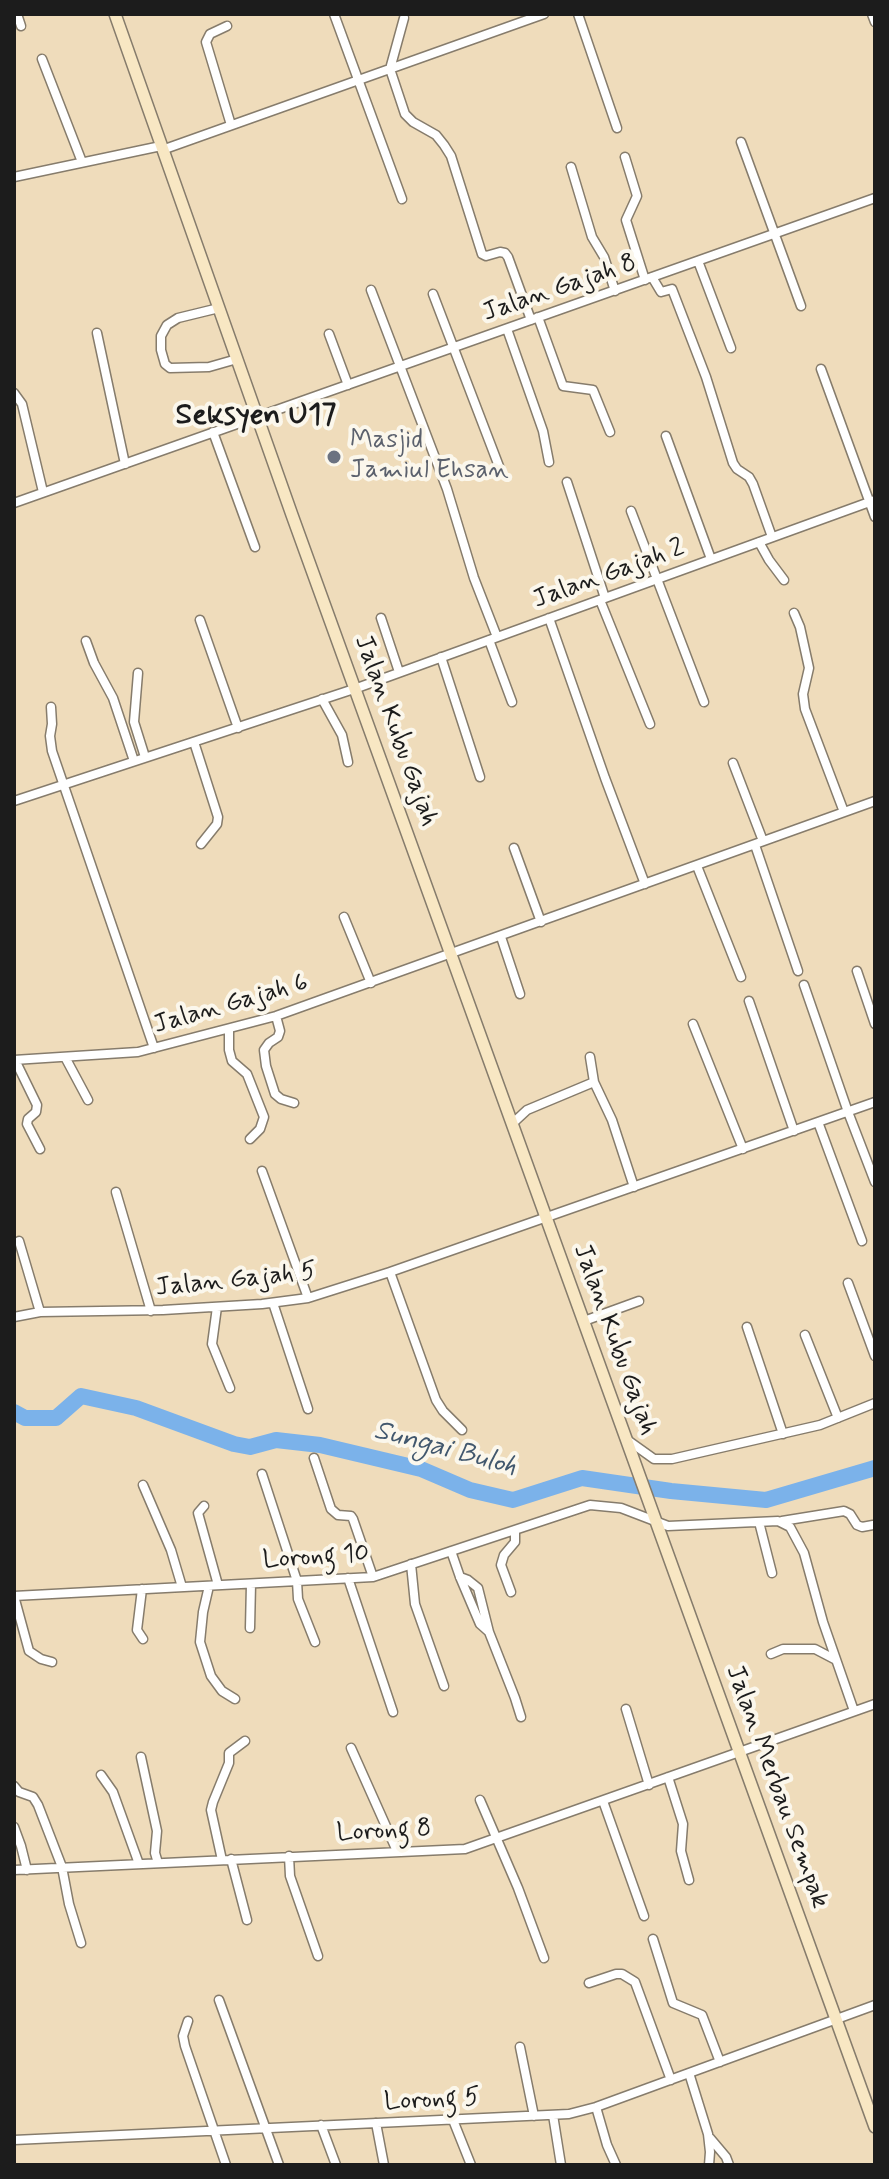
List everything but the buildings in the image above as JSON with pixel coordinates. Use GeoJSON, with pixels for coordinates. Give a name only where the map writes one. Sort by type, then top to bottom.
{"type":"FeatureCollection","features":[{"type":"Feature","properties":{"kind":"street"},"geometry":{"type":"LineString","coordinates":[[17,14],[21,26]]}},
{"type":"Feature","properties":{"kind":"street","name":"Jalan Kubu Gajah"},"geometry":{"type":"LineString","coordinates":[[115,14],[257,417],[635,1462]]}},
{"type":"Feature","properties":{"kind":"street"},"geometry":{"type":"LineString","coordinates":[[334,14],[402,199]]}},
{"type":"Feature","properties":{"kind":"street"},"geometry":{"type":"LineString","coordinates":[[16,173],[161,148],[544,14]]}},
{"type":"Feature","properties":{"kind":"street"},"geometry":{"type":"LineString","coordinates":[[578,14],[617,128]]}},
{"type":"Feature","properties":{"kind":"street"},"geometry":{"type":"LineString","coordinates":[[872,14],[875,22]]}},
{"type":"Feature","properties":{"kind":"street"},"geometry":{"type":"LineString","coordinates":[[404,18],[390,69],[405,114],[436,135],[444,145],[451,156],[482,254],[486,256],[500,252],[508,257],[563,386],[593,390],[610,432]]}},
{"type":"Feature","properties":{"kind":"street"},"geometry":{"type":"LineString","coordinates":[[227,26],[210,34],[206,42],[231,125]]}},
{"type":"Feature","properties":{"kind":"street"},"geometry":{"type":"LineString","coordinates":[[42,59],[82,162]]}},
{"type":"Feature","properties":{"kind":"street"},"geometry":{"type":"LineString","coordinates":[[741,142],[801,306]]}},
{"type":"Feature","properties":{"kind":"street"},"geometry":{"type":"LineString","coordinates":[[625,157],[637,196],[626,220],[649,278],[661,292],[672,289]]}},
{"type":"Feature","properties":{"kind":"street"},"geometry":{"type":"LineString","coordinates":[[571,167],[592,237],[604,257],[615,291]]}},
{"type":"Feature","properties":{"kind":"street","name":"Jalan Gajah 8"},"geometry":{"type":"LineString","coordinates":[[14,503],[875,198]]}},
{"type":"Feature","properties":{"kind":"street"},"geometry":{"type":"LineString","coordinates":[[698,261],[731,348]]}},
{"type":"Feature","properties":{"kind":"street"},"geometry":{"type":"LineString","coordinates":[[665,273],[706,377],[733,463],[753,484],[772,537]]}},
{"type":"Feature","properties":{"kind":"street"},"geometry":{"type":"LineString","coordinates":[[371,290],[447,489],[512,702]]}},
{"type":"Feature","properties":{"kind":"street"},"geometry":{"type":"LineString","coordinates":[[433,294],[500,469]]}},
{"type":"Feature","properties":{"kind":"street"},"geometry":{"type":"LineString","coordinates":[[219,308],[178,318],[167,325],[161,336],[165,364],[170,368],[209,367],[237,359]]}},
{"type":"Feature","properties":{"kind":"street"},"geometry":{"type":"LineString","coordinates":[[507,329],[543,431],[549,462]]}},
{"type":"Feature","properties":{"kind":"street"},"geometry":{"type":"LineString","coordinates":[[97,333],[125,464]]}},
{"type":"Feature","properties":{"kind":"street"},"geometry":{"type":"LineString","coordinates":[[329,334],[348,385]]}},
{"type":"Feature","properties":{"kind":"street"},"geometry":{"type":"LineString","coordinates":[[821,369],[872,501],[875,517]]}},
{"type":"Feature","properties":{"kind":"street"},"geometry":{"type":"LineString","coordinates":[[14,393],[22,404],[43,492]]}},
{"type":"Feature","properties":{"kind":"street"},"geometry":{"type":"LineString","coordinates":[[213,432],[255,547]]}},
{"type":"Feature","properties":{"kind":"street"},"geometry":{"type":"LineString","coordinates":[[666,436],[711,559]]}},
{"type":"Feature","properties":{"kind":"street"},"geometry":{"type":"LineString","coordinates":[[567,482],[602,599],[650,724]]}},
{"type":"Feature","properties":{"kind":"street","name":"Jalan Gajah 2"},"geometry":{"type":"LineString","coordinates":[[14,801],[357,688],[872,501]]}},
{"type":"Feature","properties":{"kind":"street"},"geometry":{"type":"LineString","coordinates":[[631,511],[704,702]]}},
{"type":"Feature","properties":{"kind":"street"},"geometry":{"type":"LineString","coordinates":[[759,542],[784,580]]}},
{"type":"Feature","properties":{"kind":"street"},"geometry":{"type":"LineString","coordinates":[[794,613],[809,668],[803,694],[805,709],[844,812]]}},
{"type":"Feature","properties":{"kind":"street"},"geometry":{"type":"LineString","coordinates":[[381,618],[399,672]]}},
{"type":"Feature","properties":{"kind":"street"},"geometry":{"type":"LineString","coordinates":[[549,618],[645,884]]}},
{"type":"Feature","properties":{"kind":"street"},"geometry":{"type":"LineString","coordinates":[[200,620],[238,728]]}},
{"type":"Feature","properties":{"kind":"street"},"geometry":{"type":"LineString","coordinates":[[86,641],[113,698],[134,761]]}},
{"type":"Feature","properties":{"kind":"street"},"geometry":{"type":"LineString","coordinates":[[441,657],[480,777]]}},
{"type":"Feature","properties":{"kind":"street"},"geometry":{"type":"LineString","coordinates":[[138,673],[134,722],[145,757]]}},
{"type":"Feature","properties":{"kind":"street"},"geometry":{"type":"LineString","coordinates":[[322,699],[342,735],[348,762]]}},
{"type":"Feature","properties":{"kind":"street"},"geometry":{"type":"LineString","coordinates":[[51,707],[50,744],[154,1048]]}},
{"type":"Feature","properties":{"kind":"street"},"geometry":{"type":"LineString","coordinates":[[194,742],[218,817],[217,824],[201,844]]}},
{"type":"Feature","properties":{"kind":"street"},"geometry":{"type":"LineString","coordinates":[[733,763],[798,971]]}},
{"type":"Feature","properties":{"kind":"street","name":"Jalan Gajah 6"},"geometry":{"type":"LineString","coordinates":[[14,1060],[138,1052],[276,1016],[875,801]]}},
{"type":"Feature","properties":{"kind":"street"},"geometry":{"type":"LineString","coordinates":[[514,848],[541,922]]}},
{"type":"Feature","properties":{"kind":"street"},"geometry":{"type":"LineString","coordinates":[[697,866],[741,977]]}},
{"type":"Feature","properties":{"kind":"street"},"geometry":{"type":"LineString","coordinates":[[344,917],[371,983]]}},
{"type":"Feature","properties":{"kind":"street"},"geometry":{"type":"LineString","coordinates":[[501,937],[520,994]]}},
{"type":"Feature","properties":{"kind":"street"},"geometry":{"type":"LineString","coordinates":[[857,971],[875,1024]]}},
{"type":"Feature","properties":{"kind":"street"},"geometry":{"type":"LineString","coordinates":[[804,985],[875,1182]]}},
{"type":"Feature","properties":{"kind":"street"},"geometry":{"type":"LineString","coordinates":[[749,1001],[794,1131]]}},
{"type":"Feature","properties":{"kind":"street"},"geometry":{"type":"LineString","coordinates":[[276,1016],[280,1031],[264,1050],[266,1066],[275,1094],[294,1103]]}},
{"type":"Feature","properties":{"kind":"street"},"geometry":{"type":"LineString","coordinates":[[693,1024],[743,1149]]}},
{"type":"Feature","properties":{"kind":"street"},"geometry":{"type":"LineString","coordinates":[[229,1030],[230,1056],[247,1074],[264,1117],[260,1129],[250,1139]]}},
{"type":"Feature","properties":{"kind":"street"},"geometry":{"type":"LineString","coordinates":[[65,1057],[88,1100]]}},
{"type":"Feature","properties":{"kind":"street"},"geometry":{"type":"LineString","coordinates":[[590,1057],[594,1082],[612,1120],[634,1187]]}},
{"type":"Feature","properties":{"kind":"street"},"geometry":{"type":"LineString","coordinates":[[14,1060],[37,1105],[27,1124],[40,1149]]}},
{"type":"Feature","properties":{"kind":"street"},"geometry":{"type":"LineString","coordinates":[[513,1123],[527,1110],[594,1082]]}},
{"type":"Feature","properties":{"kind":"street","name":"Jalan Gajah 5"},"geometry":{"type":"LineString","coordinates":[[14,1317],[40,1312],[151,1311],[308,1298],[547,1218],[875,1102]]}},
{"type":"Feature","properties":{"kind":"street"},"geometry":{"type":"LineString","coordinates":[[818,1122],[862,1241]]}},
{"type":"Feature","properties":{"kind":"street"},"geometry":{"type":"LineString","coordinates":[[262,1171],[308,1298]]}},
{"type":"Feature","properties":{"kind":"street"},"geometry":{"type":"LineString","coordinates":[[116,1192],[151,1311]]}},
{"type":"Feature","properties":{"kind":"street"},"geometry":{"type":"LineString","coordinates":[[19,1241],[40,1312]]}},
{"type":"Feature","properties":{"kind":"street"},"geometry":{"type":"LineString","coordinates":[[390,1272],[436,1400],[462,1430]]}},
{"type":"Feature","properties":{"kind":"street"},"geometry":{"type":"LineString","coordinates":[[848,1283],[875,1356]]}},
{"type":"Feature","properties":{"kind":"street"},"geometry":{"type":"LineString","coordinates":[[584,1321],[639,1301]]}},
{"type":"Feature","properties":{"kind":"street"},"geometry":{"type":"LineString","coordinates":[[273,1303],[308,1409]]}},
{"type":"Feature","properties":{"kind":"street"},"geometry":{"type":"LineString","coordinates":[[217,1307],[212,1344],[230,1388]]}},
{"type":"Feature","properties":{"kind":"street"},"geometry":{"type":"LineString","coordinates":[[747,1327],[783,1434]]}},
{"type":"Feature","properties":{"kind":"street"},"geometry":{"type":"LineString","coordinates":[[805,1335],[838,1418]]}},
{"type":"Feature","properties":{"kind":"street"},"geometry":{"type":"LineString","coordinates":[[626,1439],[646,1454],[662,1460],[686,1457],[820,1425],[875,1403]]}},
{"type":"Feature","properties":{"kind":"street"},"geometry":{"type":"LineString","coordinates":[[314,1458],[331,1509],[338,1515],[353,1519],[373,1577]]}},
{"type":"Feature","properties":{"kind":"street","name":"Jalan Merbau Sempak"},"geometry":{"type":"LineString","coordinates":[[635,1462],[875,2127]]}},
{"type":"Feature","properties":{"kind":"street"},"geometry":{"type":"LineString","coordinates":[[262,1474],[297,1581],[298,1599],[315,1642]]}},
{"type":"Feature","properties":{"kind":"street"},"geometry":{"type":"LineString","coordinates":[[143,1485],[171,1550],[182,1587]]}},
{"type":"Feature","properties":{"kind":"street","name":"Lorong 10"},"geometry":{"type":"LineString","coordinates":[[14,1596],[373,1577],[590,1505],[621,1508],[655,1517],[668,1526],[778,1521],[844,1511],[857,1525],[873,1525]]}},
{"type":"Feature","properties":{"kind":"street"},"geometry":{"type":"LineString","coordinates":[[204,1506],[198,1513],[213,1586],[203,1612],[200,1642],[211,1676],[222,1691],[235,1699]]}},
{"type":"Feature","properties":{"kind":"street"},"geometry":{"type":"LineString","coordinates":[[778,1521],[790,1527],[804,1553],[823,1622],[854,1711]]}},
{"type":"Feature","properties":{"kind":"street"},"geometry":{"type":"LineString","coordinates":[[759,1522],[772,1573]]}},
{"type":"Feature","properties":{"kind":"street"},"geometry":{"type":"LineString","coordinates":[[511,1592],[501,1565],[504,1555],[515,1542],[515,1530]]}},
{"type":"Feature","properties":{"kind":"street"},"geometry":{"type":"LineString","coordinates":[[451,1551],[460,1577],[478,1588],[489,1632],[521,1717]]}},
{"type":"Feature","properties":{"kind":"street"},"geometry":{"type":"LineString","coordinates":[[411,1564],[415,1604],[444,1686]]}},
{"type":"Feature","properties":{"kind":"street"},"geometry":{"type":"LineString","coordinates":[[348,1578],[393,1712]]}},
{"type":"Feature","properties":{"kind":"street"},"geometry":{"type":"LineString","coordinates":[[250,1628],[251,1584]]}},
{"type":"Feature","properties":{"kind":"street"},"geometry":{"type":"LineString","coordinates":[[142,1589],[137,1630],[143,1639]]}},
{"type":"Feature","properties":{"kind":"street"},"geometry":{"type":"LineString","coordinates":[[14,1596],[29,1651],[52,1662]]}},
{"type":"Feature","properties":{"kind":"street"},"geometry":{"type":"LineString","coordinates":[[771,1654],[783,1649],[815,1649],[837,1661]]}},
{"type":"Feature","properties":{"kind":"street","name":"Lorong 8"},"geometry":{"type":"LineString","coordinates":[[14,1870],[465,1849],[875,1704]]}},
{"type":"Feature","properties":{"kind":"street"},"geometry":{"type":"LineString","coordinates":[[626,1709],[649,1785]]}},
{"type":"Feature","properties":{"kind":"street"},"geometry":{"type":"LineString","coordinates":[[245,1741],[229,1753],[229,1763],[211,1810],[247,1920]]}},
{"type":"Feature","properties":{"kind":"street"},"geometry":{"type":"LineString","coordinates":[[351,1748],[397,1851]]}},
{"type":"Feature","properties":{"kind":"street"},"geometry":{"type":"LineString","coordinates":[[141,1757],[157,1831],[155,1853],[158,1863]]}},
{"type":"Feature","properties":{"kind":"street"},"geometry":{"type":"LineString","coordinates":[[101,1775],[113,1792],[139,1864]]}},
{"type":"Feature","properties":{"kind":"street"},"geometry":{"type":"LineString","coordinates":[[668,1777],[683,1824],[681,1851],[689,1880]]}},
{"type":"Feature","properties":{"kind":"street"},"geometry":{"type":"LineString","coordinates":[[14,1786],[19,1792],[33,1797],[62,1867],[81,1943]]}},
{"type":"Feature","properties":{"kind":"street"},"geometry":{"type":"LineString","coordinates":[[480,1800],[544,1958]]}},
{"type":"Feature","properties":{"kind":"street"},"geometry":{"type":"LineString","coordinates":[[603,1801],[644,1916]]}},
{"type":"Feature","properties":{"kind":"street"},"geometry":{"type":"LineString","coordinates":[[14,1827],[27,1870]]}},
{"type":"Feature","properties":{"kind":"street"},"geometry":{"type":"LineString","coordinates":[[289,1856],[290,1876],[318,1956]]}},
{"type":"Feature","properties":{"kind":"street"},"geometry":{"type":"LineString","coordinates":[[653,1939],[673,2003],[702,2015],[720,2062]]}},
{"type":"Feature","properties":{"kind":"street"},"geometry":{"type":"LineString","coordinates":[[589,1983],[616,1974],[635,1982],[671,2080]]}},
{"type":"Feature","properties":{"kind":"street"},"geometry":{"type":"LineString","coordinates":[[219,2000],[279,2165]]}},
{"type":"Feature","properties":{"kind":"street","name":"Lorong 5"},"geometry":{"type":"LineString","coordinates":[[14,2140],[569,2114],[596,2107],[875,2005]]}},
{"type":"Feature","properties":{"kind":"street"},"geometry":{"type":"LineString","coordinates":[[188,2021],[183,2036],[185,2046],[226,2165]]}},
{"type":"Feature","properties":{"kind":"street"},"geometry":{"type":"LineString","coordinates":[[520,2047],[534,2116]]}},
{"type":"Feature","properties":{"kind":"street"},"geometry":{"type":"LineString","coordinates":[[689,2073],[708,2134],[709,2165]]}},
{"type":"Feature","properties":{"kind":"street"},"geometry":{"type":"LineString","coordinates":[[596,2107],[616,2165]]}},
{"type":"Feature","properties":{"kind":"street"},"geometry":{"type":"LineString","coordinates":[[553,2115],[561,2165]]}},
{"type":"Feature","properties":{"kind":"street"},"geometry":{"type":"LineString","coordinates":[[453,2120],[471,2165]]}},
{"type":"Feature","properties":{"kind":"street"},"geometry":{"type":"LineString","coordinates":[[376,2123],[384,2165]]}},
{"type":"Feature","properties":{"kind":"street"},"geometry":{"type":"LineString","coordinates":[[321,2125],[336,2165]]}},
{"type":"Feature","properties":{"kind":"street"},"geometry":{"type":"LineString","coordinates":[[708,2134],[729,2165]]}},
{"type":"Feature","properties":{"kind":"waterway","name":"Sungai Buloh"},"geometry":{"type":"LineString","coordinates":[[14,1412],[25,1418],[56,1418],[81,1396],[136,1408],[234,1444],[250,1447],[276,1440],[320,1445],[421,1469],[470,1490],[513,1500],[582,1478],[766,1500],[875,1468]]}},
{"type":"Feature","properties":{"kind":"place","name":"Masjid Jamiul Ehsan"},"geometry":{"type":"Point","coordinates":[334,457]}},
{"type":"Feature","properties":{"kind":"district","name":"Seksyen U17"},"geometry":{"type":"Point","coordinates":[256,417]}}]}
